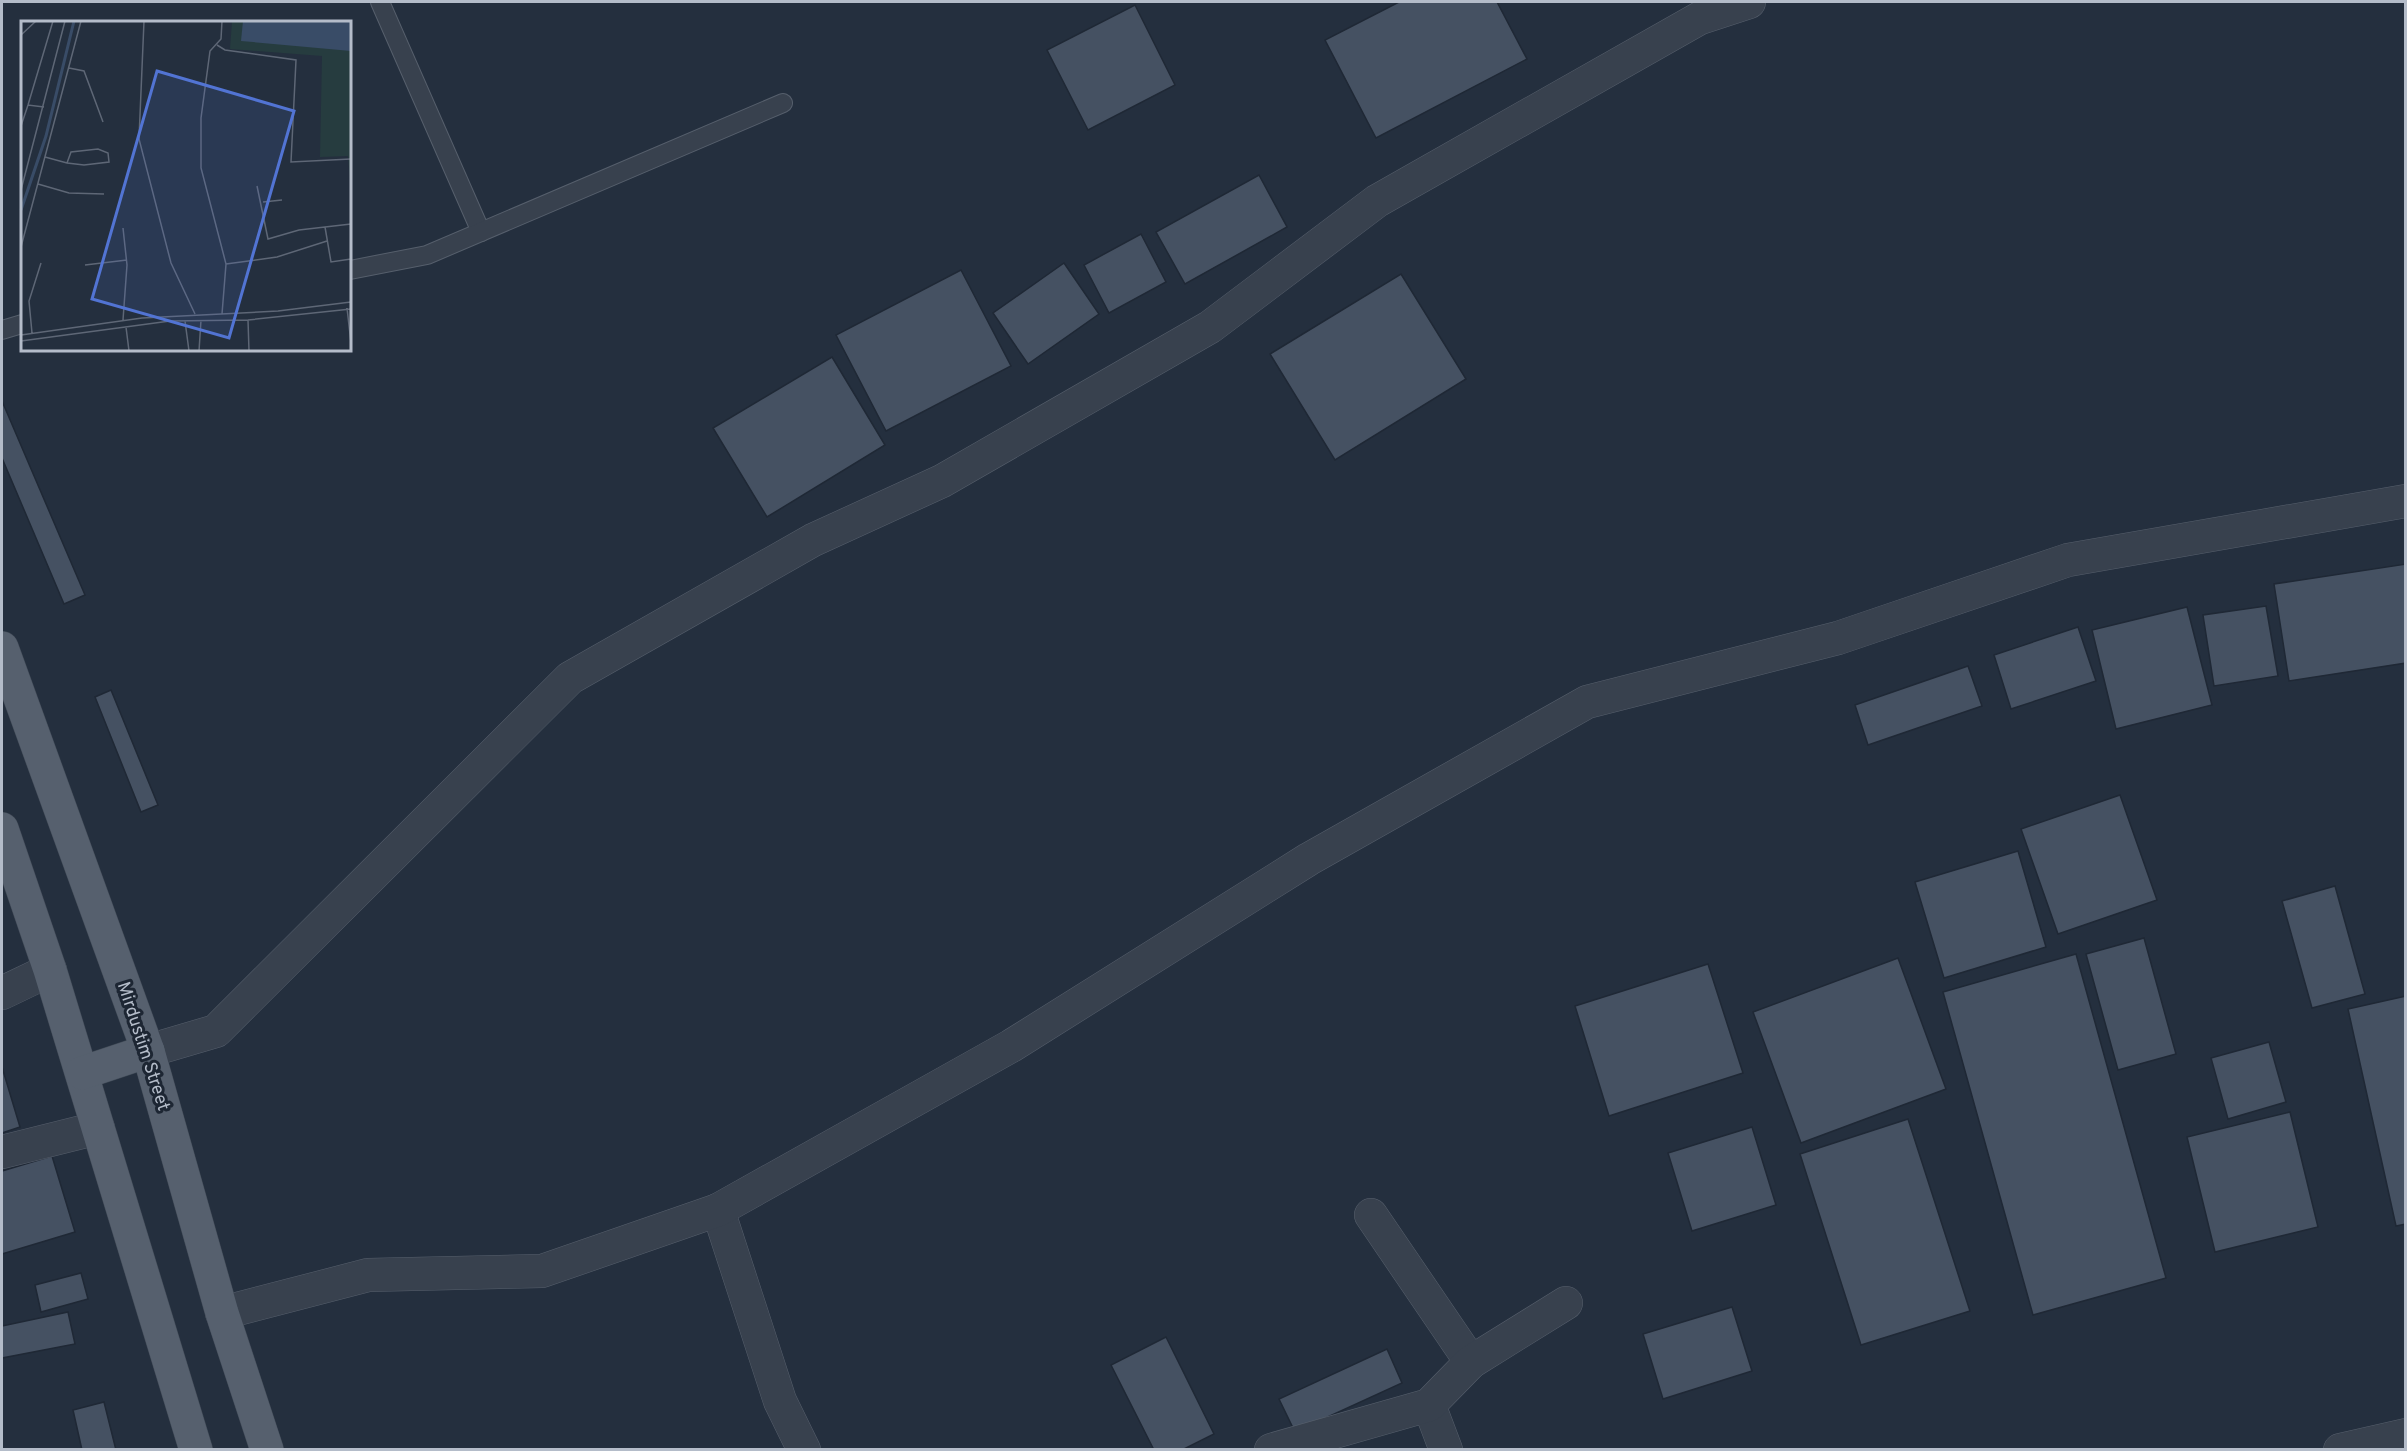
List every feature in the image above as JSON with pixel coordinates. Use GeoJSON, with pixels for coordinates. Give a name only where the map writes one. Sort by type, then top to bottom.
{"type":"FeatureCollection","features":[{"type":"Feature","properties":{"kind":"main road","name":"Mirdustim Street"},"geometry":{"type":"LineString","coordinates":[[2,648],[148,1051],[222,1314],[267,1449]]}},
{"type":"Feature","properties":{"kind":"main road"},"geometry":{"type":"LineString","coordinates":[[2,829],[50,970],[196,1449]]}},
{"type":"Feature","properties":{"kind":"main road"},"geometry":{"type":"LineString","coordinates":[[82,1073],[148,1051]]}},
{"type":"Feature","properties":{"kind":"street"},"geometry":{"type":"LineString","coordinates":[[148,1051],[216,1031],[570,678],[813,540],[942,481],[1210,327],[1377,201],[1700,18],[1749,2]]}},
{"type":"Feature","properties":{"kind":"street"},"geometry":{"type":"LineString","coordinates":[[222,1314],[368,1275],[542,1271],[718,1210],[1011,1046],[1309,859],[1587,702],[1838,638],[2068,560],[2406,501]]}},
{"type":"Feature","properties":{"kind":"street"},"geometry":{"type":"LineString","coordinates":[[2,993],[50,970]]}},
{"type":"Feature","properties":{"kind":"street"},"geometry":{"type":"LineString","coordinates":[[2,1152],[98,1128]]}},
{"type":"Feature","properties":{"kind":"street"},"geometry":{"type":"LineString","coordinates":[[718,1210],[780,1401],[804,1449]]}},
{"type":"Feature","properties":{"kind":"street"},"geometry":{"type":"LineString","coordinates":[[1371,1215],[1471,1362]]}},
{"type":"Feature","properties":{"kind":"street"},"geometry":{"type":"LineString","coordinates":[[1271,1449],[1429,1405],[1471,1362],[1566,1303]]}},
{"type":"Feature","properties":{"kind":"street"},"geometry":{"type":"LineString","coordinates":[[1429,1405],[1446,1449]]}},
{"type":"Feature","properties":{"kind":"street"},"geometry":{"type":"LineString","coordinates":[[2340,1449],[2406,1435]]}},
{"type":"Feature","properties":{"kind":"lane"},"geometry":{"type":"LineString","coordinates":[[380,2],[481,232]]}},
{"type":"Feature","properties":{"kind":"lane"},"geometry":{"type":"LineString","coordinates":[[351,270],[428,255],[783,103]]}},
{"type":"Feature","properties":{"kind":"lane"},"geometry":{"type":"LineString","coordinates":[[2,330],[21,324]]}},
{"type":"Feature","properties":{"kind":"building"},"geometry":{"type":"Polygon","coordinates":[[[1399,2],[1497,2],[1527,59],[1376,138],[1325,40],[1399,2]]]}},
{"type":"Feature","properties":{"kind":"building"},"geometry":{"type":"Polygon","coordinates":[[[1135,5],[1175,85],[1088,130],[1047,50],[1135,5]]]}},
{"type":"Feature","properties":{"kind":"building"},"geometry":{"type":"Polygon","coordinates":[[[1259,175],[1287,227],[1185,284],[1156,232],[1259,175]]]}},
{"type":"Feature","properties":{"kind":"building"},"geometry":{"type":"Polygon","coordinates":[[[1141,234],[1166,282],[1109,313],[1084,265],[1141,234]]]}},
{"type":"Feature","properties":{"kind":"building"},"geometry":{"type":"Polygon","coordinates":[[[1064,263],[1099,314],[1028,364],[993,313],[1064,263]]]}},
{"type":"Feature","properties":{"kind":"building"},"geometry":{"type":"Polygon","coordinates":[[[961,270],[1011,366],[886,431],[836,335],[961,270]]]}},
{"type":"Feature","properties":{"kind":"building"},"geometry":{"type":"Polygon","coordinates":[[[1401,274],[1466,379],[1335,460],[1270,354],[1401,274]]]}},
{"type":"Feature","properties":{"kind":"building"},"geometry":{"type":"Polygon","coordinates":[[[832,357],[885,445],[767,517],[713,428],[832,357]]]}},
{"type":"Feature","properties":{"kind":"building"},"geometry":{"type":"Polygon","coordinates":[[[2,401],[85,595],[64,604],[2,458],[2,401]]]}},
{"type":"Feature","properties":{"kind":"building"},"geometry":{"type":"Polygon","coordinates":[[[2406,564],[2406,663],[2289,681],[2274,584],[2406,564]]]}},
{"type":"Feature","properties":{"kind":"building"},"geometry":{"type":"Polygon","coordinates":[[[2266,606],[2278,676],[2214,686],[2203,615],[2266,606]]]}},
{"type":"Feature","properties":{"kind":"building"},"geometry":{"type":"Polygon","coordinates":[[[2187,607],[2212,705],[2116,729],[2092,630],[2187,607]]]}},
{"type":"Feature","properties":{"kind":"building"},"geometry":{"type":"Polygon","coordinates":[[[2078,627],[2096,681],[2011,709],[1994,655],[2078,627]]]}},
{"type":"Feature","properties":{"kind":"building"},"geometry":{"type":"Polygon","coordinates":[[[1968,666],[1982,706],[1868,745],[1855,705],[1968,666]]]}},
{"type":"Feature","properties":{"kind":"building"},"geometry":{"type":"Polygon","coordinates":[[[111,690],[158,805],[141,812],[95,697],[111,690]]]}},
{"type":"Feature","properties":{"kind":"building"},"geometry":{"type":"Polygon","coordinates":[[[2120,795],[2157,900],[2058,934],[2021,829],[2120,795]]]}},
{"type":"Feature","properties":{"kind":"building"},"geometry":{"type":"Polygon","coordinates":[[[2018,851],[2046,947],[1944,978],[1915,882],[2018,851]]]}},
{"type":"Feature","properties":{"kind":"building"},"geometry":{"type":"Polygon","coordinates":[[[2335,886],[2365,994],[2312,1008],[2282,901],[2335,886]]]}},
{"type":"Feature","properties":{"kind":"building"},"geometry":{"type":"Polygon","coordinates":[[[2144,938],[2176,1054],[2118,1070],[2086,954],[2144,938]]]}},
{"type":"Feature","properties":{"kind":"building"},"geometry":{"type":"Polygon","coordinates":[[[2076,954],[2166,1278],[2033,1315],[1943,992],[2076,954]]]}},
{"type":"Feature","properties":{"kind":"building"},"geometry":{"type":"Polygon","coordinates":[[[1898,958],[1946,1089],[1801,1143],[1753,1012],[1898,958]]]}},
{"type":"Feature","properties":{"kind":"building"},"geometry":{"type":"Polygon","coordinates":[[[1708,964],[1743,1073],[1609,1116],[1575,1006],[1708,964]]]}},
{"type":"Feature","properties":{"kind":"building"},"geometry":{"type":"Polygon","coordinates":[[[2406,996],[2406,1224],[2396,1226],[2348,1009],[2406,996]]]}},
{"type":"Feature","properties":{"kind":"building"},"geometry":{"type":"Polygon","coordinates":[[[2269,1042],[2286,1102],[2228,1119],[2211,1058],[2269,1042]]]}},
{"type":"Feature","properties":{"kind":"building"},"geometry":{"type":"Polygon","coordinates":[[[2,1067],[20,1127],[2,1133],[2,1067]]]}},
{"type":"Feature","properties":{"kind":"building"},"geometry":{"type":"Polygon","coordinates":[[[2290,1112],[2318,1227],[2215,1252],[2187,1137],[2290,1112]]]}},
{"type":"Feature","properties":{"kind":"building"},"geometry":{"type":"Polygon","coordinates":[[[1908,1119],[1970,1311],[1861,1345],[1800,1154],[1908,1119]]]}},
{"type":"Feature","properties":{"kind":"building"},"geometry":{"type":"Polygon","coordinates":[[[1752,1127],[1776,1205],[1692,1231],[1668,1153],[1752,1127]]]}},
{"type":"Feature","properties":{"kind":"building"},"geometry":{"type":"Polygon","coordinates":[[[52,1156],[75,1232],[2,1254],[2,1171],[52,1156]]]}},
{"type":"Feature","properties":{"kind":"building"},"geometry":{"type":"Polygon","coordinates":[[[81,1273],[88,1299],[41,1312],[35,1285],[81,1273]]]}},
{"type":"Feature","properties":{"kind":"building"},"geometry":{"type":"Polygon","coordinates":[[[1732,1307],[1752,1371],[1663,1399],[1643,1334],[1732,1307]]]}},
{"type":"Feature","properties":{"kind":"building"},"geometry":{"type":"Polygon","coordinates":[[[68,1312],[75,1344],[2,1358],[2,1326],[68,1312]]]}},
{"type":"Feature","properties":{"kind":"building"},"geometry":{"type":"Polygon","coordinates":[[[1166,1337],[1214,1434],[1182,1450],[1154,1450],[1111,1365],[1166,1337]]]}},
{"type":"Feature","properties":{"kind":"building"},"geometry":{"type":"Polygon","coordinates":[[[1387,1349],[1402,1383],[1295,1432],[1279,1399],[1387,1349]]]}},
{"type":"Feature","properties":{"kind":"building"},"geometry":{"type":"Polygon","coordinates":[[[104,1402],[116,1450],[82,1450],[73,1410],[104,1402]]]}}]}
